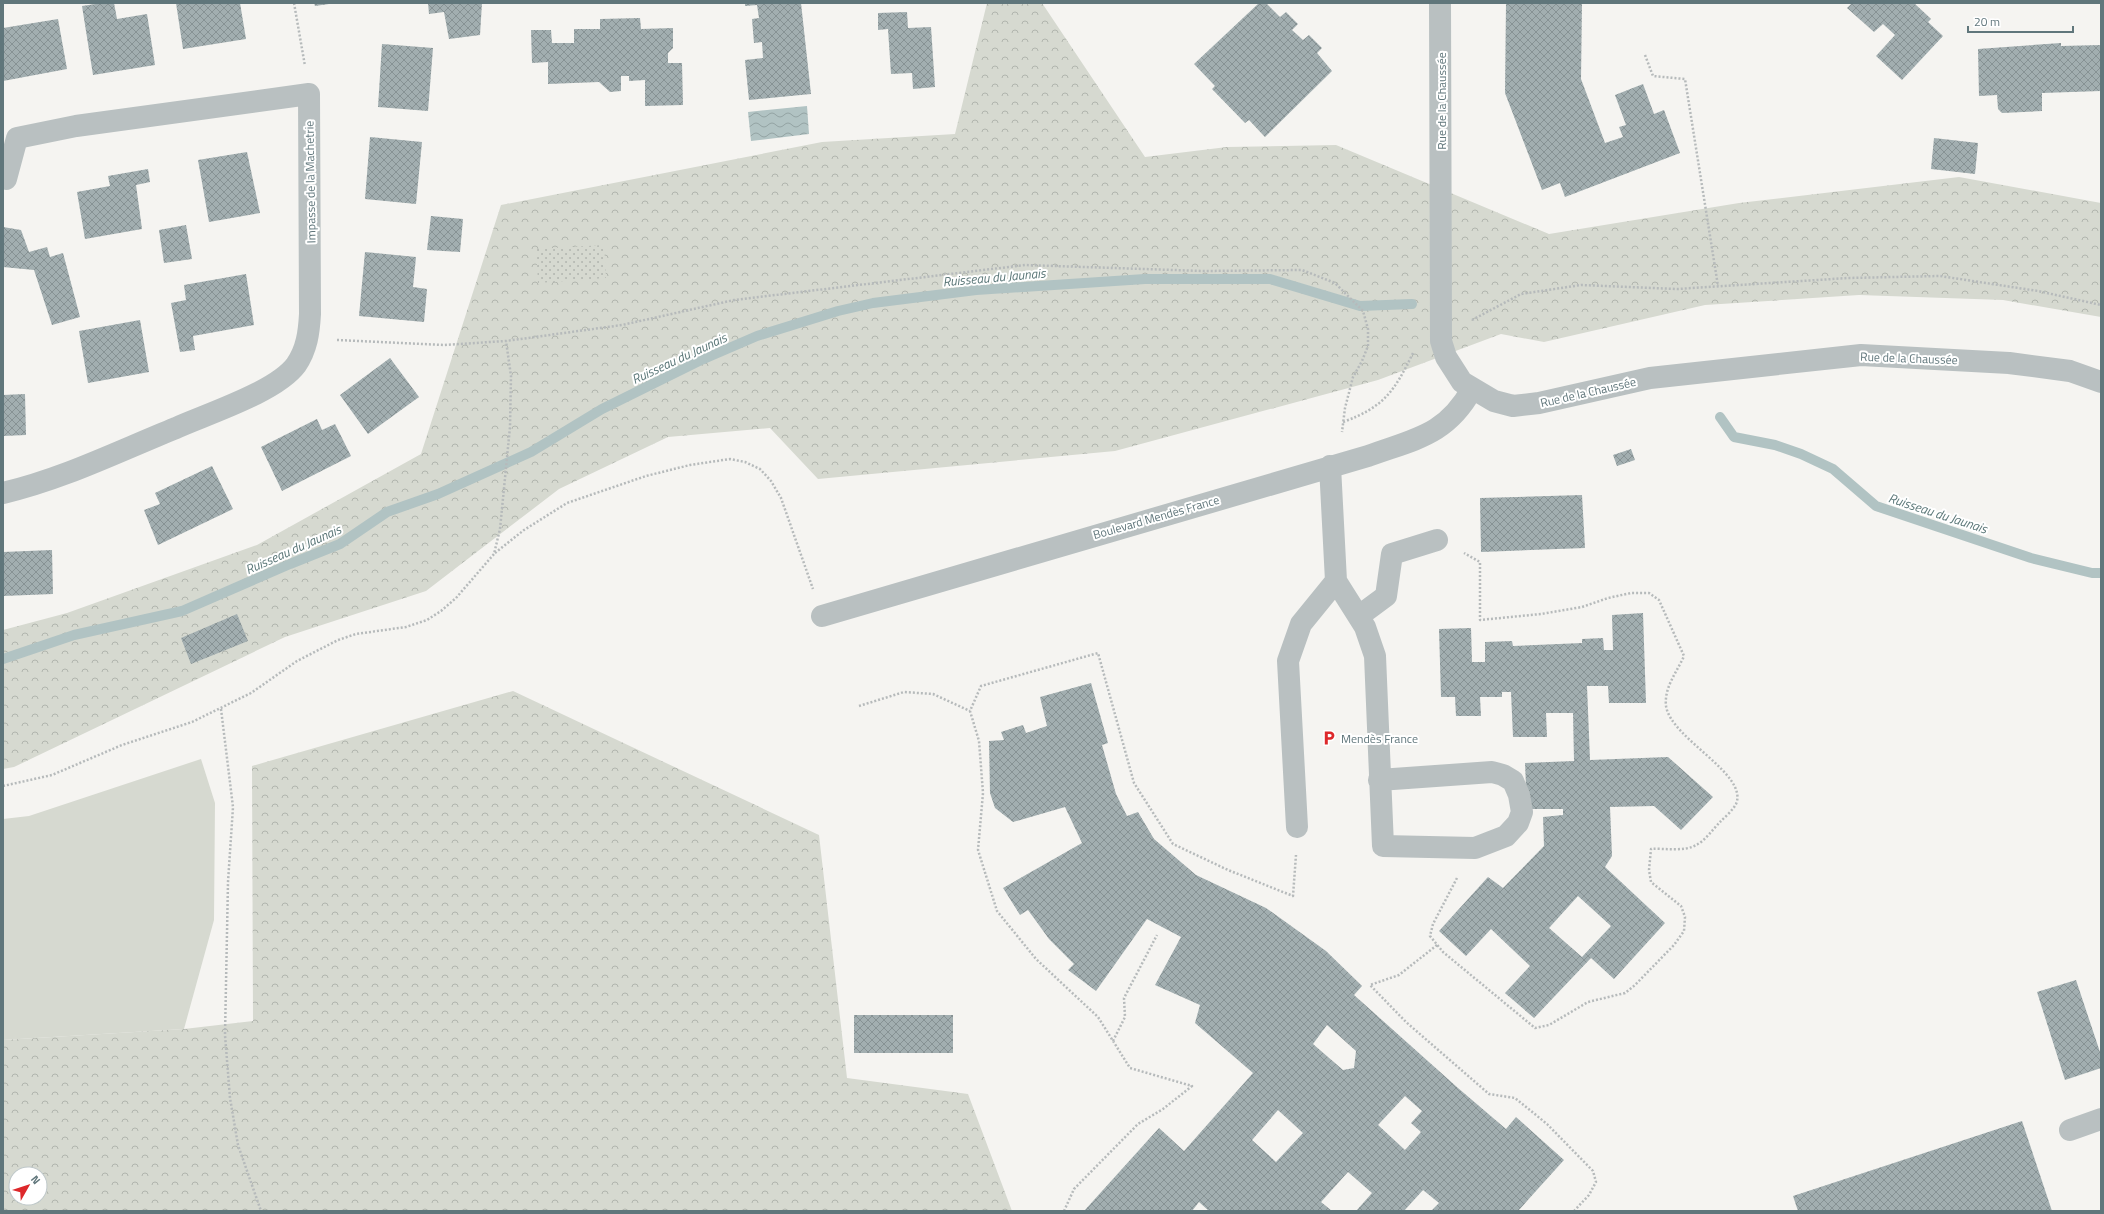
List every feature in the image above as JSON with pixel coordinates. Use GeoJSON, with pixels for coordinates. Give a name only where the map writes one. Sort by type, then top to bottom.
{"type":"FeatureCollection","features":[{"type":"Feature","properties":{"kind":"street","name":"Rue de la Chaussée"},"geometry":{"type":"LineString","coordinates":[[1440,3],[1441,341],[1446,357],[1462,382],[1472,389],[1494,401],[1513,406],[1539,403],[1650,378],[1861,355],[2009,363],[2070,371],[2101,382]]}},
{"type":"Feature","properties":{"kind":"street"},"geometry":{"type":"LineString","coordinates":[[6,179],[18,138],[76,126],[309,94]]}},
{"type":"Feature","properties":{"kind":"street","name":"Impasse de la Machetrie"},"geometry":{"type":"LineString","coordinates":[[3,493],[79,468],[269,386],[284,377],[295,366],[303,353],[309,337],[311,227],[309,94]]}},
{"type":"Feature","properties":{"kind":"street","name":"Boulevard Mendès France"},"geometry":{"type":"LineString","coordinates":[[822,616],[1336,464],[1368,456],[1434,431],[1450,420],[1463,405],[1472,389]]}},
{"type":"Feature","properties":{"kind":"street"},"geometry":{"type":"LineString","coordinates":[[1336,464],[1336,581],[1365,626],[1375,656],[1380,780],[1383,846],[1475,848],[1506,836],[1518,823],[1522,812],[1519,795],[1513,781],[1503,775],[1492,772],[1380,780]]}},
{"type":"Feature","properties":{"kind":"street"},"geometry":{"type":"LineString","coordinates":[[1359,616],[1386,596],[1392,554],[1437,540]]}},
{"type":"Feature","properties":{"kind":"street"},"geometry":{"type":"LineString","coordinates":[[1298,827],[1288,661],[1301,624],[1336,581]]}},
{"type":"Feature","properties":{"kind":"street"},"geometry":{"type":"LineString","coordinates":[[2070,1130],[2101,1119]]}},
{"type":"Feature","properties":{"kind":"path"},"geometry":{"type":"LineString","coordinates":[[294,3],[309,94]]}},
{"type":"Feature","properties":{"kind":"path"},"geometry":{"type":"LineString","coordinates":[[1645,55],[1653,76],[1685,79],[1708,232],[1718,286]]}},
{"type":"Feature","properties":{"kind":"path"},"geometry":{"type":"LineString","coordinates":[[309,337],[444,345],[506,341],[622,325],[734,300],[1025,265],[1203,271],[1302,270],[1335,283],[1363,311],[1368,329],[1368,346],[1353,377],[1336,464]]}},
{"type":"Feature","properties":{"kind":"path"},"geometry":{"type":"LineString","coordinates":[[1343,422],[1363,414],[1379,405],[1393,389],[1416,346],[1418,330],[1442,329],[1462,324],[1521,294],[1581,285],[1677,289],[1848,278],[1940,276],[2038,291],[2101,305]]}},
{"type":"Feature","properties":{"kind":"path"},"geometry":{"type":"LineString","coordinates":[[494,554],[500,529],[510,427],[511,376],[506,341]]}},
{"type":"Feature","properties":{"kind":"path"},"geometry":{"type":"LineString","coordinates":[[3,786],[52,775],[122,745],[173,730],[221,709],[270,681],[297,662],[338,640],[356,634],[406,627],[427,620],[441,611],[456,598],[494,554],[524,530],[567,503],[646,476],[690,465],[730,459],[745,462],[760,469],[771,481],[781,498],[822,616]]}},
{"type":"Feature","properties":{"kind":"path"},"geometry":{"type":"LineString","coordinates":[[1437,540],[1480,562],[1480,620],[1541,614],[1582,607],[1608,598],[1631,593],[1650,593],[1659,600],[1684,656],[1667,691],[1666,707],[1684,735],[1731,778],[1737,793],[1736,804],[1696,845],[1686,848],[1651,849],[1649,870],[1651,882],[1681,906],[1685,917],[1684,931],[1674,945],[1635,985],[1625,993],[1588,1002],[1549,1025],[1535,1028],[1437,945],[1430,936],[1433,924],[1457,878],[1466,848]]}},
{"type":"Feature","properties":{"kind":"path"},"geometry":{"type":"LineString","coordinates":[[1064,1211],[1074,1189],[1138,1124],[1163,1109],[1192,1086],[1130,1068],[1098,1017],[1036,959],[997,912],[978,850],[983,793],[979,741],[970,711],[981,686],[1098,653],[1134,783],[1173,844],[1228,870],[1293,896],[1298,827]]}},
{"type":"Feature","properties":{"kind":"path"},"geometry":{"type":"LineString","coordinates":[[859,706],[904,692],[933,694],[970,711]]}},
{"type":"Feature","properties":{"kind":"path"},"geometry":{"type":"LineString","coordinates":[[221,709],[233,807],[228,882],[225,1035],[230,1098],[238,1145],[261,1211]]}},
{"type":"Feature","properties":{"kind":"path"},"geometry":{"type":"LineString","coordinates":[[1113,1041],[1125,1017],[1124,998],[1157,935]]}},
{"type":"Feature","properties":{"kind":"path"},"geometry":{"type":"LineString","coordinates":[[1437,945],[1399,974],[1370,985],[1406,1022],[1489,1094],[1515,1098],[1546,1124],[1593,1171],[1596,1182],[1589,1195],[1574,1211]]}},
{"type":"Feature","properties":{"kind":"green space"},"geometry":{"type":"Polygon","coordinates":[[[987,3],[1042,3],[1145,157],[1227,147],[1336,145],[1549,234],[1739,203],[1959,177],[2101,203],[2101,317],[2003,300],[1859,295],[1705,305],[1544,342],[1501,334],[1378,380],[1115,451],[818,479],[770,428],[668,437],[559,489],[426,591],[285,637],[14,767],[3,769],[3,630],[67,613],[257,545],[421,454],[501,205],[822,142],[955,134],[987,3]]]}},
{"type":"Feature","properties":{"kind":"green space"},"geometry":{"type":"Polygon","coordinates":[[[604,245],[606,278],[538,283],[536,249],[604,245]]]}},
{"type":"Feature","properties":{"kind":"green space"},"geometry":{"type":"Polygon","coordinates":[[[513,691],[819,835],[847,1078],[968,1094],[1012,1211],[3,1211],[3,1040],[184,1029],[253,1021],[252,766],[513,691]]]}},
{"type":"Feature","properties":{"kind":"green space"},"geometry":{"type":"Polygon","coordinates":[[[201,759],[215,803],[214,920],[184,1029],[3,1040],[3,819],[29,816],[201,759]]]}},
{"type":"Feature","properties":{"kind":"water"},"geometry":{"type":"Polygon","coordinates":[[[807,106],[809,134],[751,141],[748,112],[807,106]]]}},
{"type":"Feature","properties":{"kind":"building"},"geometry":{"type":"Polygon","coordinates":[[[114,3],[117,19],[147,14],[155,65],[93,75],[82,6],[114,3]]]}},
{"type":"Feature","properties":{"kind":"building"},"geometry":{"type":"Polygon","coordinates":[[[176,3],[240,3],[246,39],[183,49],[176,3]]]}},
{"type":"Feature","properties":{"kind":"building"},"geometry":{"type":"Polygon","coordinates":[[[314,3],[329,3],[329,4],[315,6],[314,3]]]}},
{"type":"Feature","properties":{"kind":"building"},"geometry":{"type":"Polygon","coordinates":[[[428,3],[482,3],[480,35],[449,39],[444,12],[429,14],[428,3]]]}},
{"type":"Feature","properties":{"kind":"building"},"geometry":{"type":"Polygon","coordinates":[[[745,3],[801,3],[811,94],[749,100],[745,60],[763,58],[762,42],[754,43],[752,19],[759,18],[757,5],[745,6],[745,3]]]}},
{"type":"Feature","properties":{"kind":"building"},"geometry":{"type":"Polygon","coordinates":[[[1259,3],[1266,3],[1280,17],[1286,12],[1298,24],[1292,30],[1303,40],[1309,35],[1322,48],[1317,53],[1332,71],[1265,137],[1249,120],[1245,123],[1212,89],[1215,86],[1194,64],[1259,3]]]}},
{"type":"Feature","properties":{"kind":"building"},"geometry":{"type":"Polygon","coordinates":[[[1506,3],[1582,3],[1581,79],[1605,143],[1623,137],[1619,127],[1626,125],[1615,95],[1643,84],[1654,114],[1664,110],[1680,153],[1565,197],[1560,183],[1542,190],[1505,93],[1506,3]]]}},
{"type":"Feature","properties":{"kind":"building"},"geometry":{"type":"Polygon","coordinates":[[[1852,3],[1914,3],[1931,19],[1928,22],[1943,36],[1902,80],[1876,56],[1895,35],[1883,24],[1874,32],[1847,8],[1852,3]]]}},
{"type":"Feature","properties":{"kind":"building"},"geometry":{"type":"Polygon","coordinates":[[[907,12],[908,28],[931,27],[935,87],[913,89],[912,73],[891,74],[888,29],[878,30],[878,13],[907,12]]]}},
{"type":"Feature","properties":{"kind":"building"},"geometry":{"type":"Polygon","coordinates":[[[640,18],[641,29],[673,28],[673,48],[668,53],[668,63],[682,63],[683,105],[645,106],[645,80],[629,81],[629,76],[621,76],[621,91],[610,92],[599,82],[548,84],[548,62],[532,63],[531,30],[551,30],[552,43],[574,43],[574,29],[600,29],[600,19],[640,18]]]}},
{"type":"Feature","properties":{"kind":"building"},"geometry":{"type":"Polygon","coordinates":[[[58,19],[67,69],[3,81],[3,28],[58,19]]]}},
{"type":"Feature","properties":{"kind":"building"},"geometry":{"type":"Polygon","coordinates":[[[2061,43],[2061,46],[2101,45],[2101,91],[2042,93],[2042,111],[2002,113],[1998,109],[1997,95],[1979,96],[1978,49],[2061,43]]]}},
{"type":"Feature","properties":{"kind":"building"},"geometry":{"type":"Polygon","coordinates":[[[382,44],[433,48],[428,111],[378,107],[382,44]]]}},
{"type":"Feature","properties":{"kind":"building"},"geometry":{"type":"Polygon","coordinates":[[[370,137],[422,142],[416,204],[365,199],[370,137]]]}},
{"type":"Feature","properties":{"kind":"building"},"geometry":{"type":"Polygon","coordinates":[[[1934,138],[1978,143],[1975,174],[1931,169],[1934,138]]]}},
{"type":"Feature","properties":{"kind":"building"},"geometry":{"type":"Polygon","coordinates":[[[247,152],[260,213],[209,222],[198,160],[247,152]]]}},
{"type":"Feature","properties":{"kind":"building"},"geometry":{"type":"Polygon","coordinates":[[[148,169],[150,182],[136,185],[142,229],[85,239],[77,192],[110,186],[108,176],[148,169]]]}},
{"type":"Feature","properties":{"kind":"building"},"geometry":{"type":"Polygon","coordinates":[[[431,216],[463,219],[460,252],[427,250],[431,216]]]}},
{"type":"Feature","properties":{"kind":"building"},"geometry":{"type":"Polygon","coordinates":[[[186,225],[192,259],[164,263],[159,230],[186,225]]]}},
{"type":"Feature","properties":{"kind":"building"},"geometry":{"type":"Polygon","coordinates":[[[3,227],[21,230],[29,252],[47,247],[50,257],[63,253],[80,317],[52,325],[34,270],[3,267],[3,227]]]}},
{"type":"Feature","properties":{"kind":"building"},"geometry":{"type":"Polygon","coordinates":[[[365,252],[416,257],[413,287],[427,289],[424,322],[359,316],[365,252]]]}},
{"type":"Feature","properties":{"kind":"building"},"geometry":{"type":"Polygon","coordinates":[[[246,274],[254,325],[193,336],[195,350],[180,352],[171,303],[186,300],[184,285],[246,274]]]}},
{"type":"Feature","properties":{"kind":"building"},"geometry":{"type":"Polygon","coordinates":[[[140,320],[149,372],[88,383],[79,331],[140,320]]]}},
{"type":"Feature","properties":{"kind":"building"},"geometry":{"type":"Polygon","coordinates":[[[390,358],[419,397],[368,434],[340,395],[390,358]]]}},
{"type":"Feature","properties":{"kind":"building"},"geometry":{"type":"Polygon","coordinates":[[[25,394],[26,435],[3,436],[3,395],[25,394]]]}},
{"type":"Feature","properties":{"kind":"building"},"geometry":{"type":"Polygon","coordinates":[[[317,419],[322,430],[335,424],[351,456],[282,491],[261,447],[317,419]]]}},
{"type":"Feature","properties":{"kind":"building"},"geometry":{"type":"Polygon","coordinates":[[[1631,449],[1635,460],[1617,466],[1613,455],[1631,449]]]}},
{"type":"Feature","properties":{"kind":"building"},"geometry":{"type":"Polygon","coordinates":[[[212,466],[233,509],[158,545],[144,510],[160,504],[155,493],[212,466]]]}},
{"type":"Feature","properties":{"kind":"building"},"geometry":{"type":"Polygon","coordinates":[[[1582,495],[1585,548],[1481,552],[1480,498],[1582,495]]]}},
{"type":"Feature","properties":{"kind":"building"},"geometry":{"type":"Polygon","coordinates":[[[52,550],[53,594],[3,596],[3,552],[52,550]]]}},
{"type":"Feature","properties":{"kind":"building"},"geometry":{"type":"Polygon","coordinates":[[[1643,613],[1646,703],[1609,703],[1608,686],[1587,686],[1590,760],[1668,757],[1713,797],[1681,830],[1654,806],[1610,807],[1612,856],[1605,867],[1665,923],[1614,979],[1591,958],[1534,1018],[1505,993],[1530,966],[1491,929],[1466,956],[1439,931],[1488,877],[1503,888],[1544,846],[1543,817],[1563,815],[1563,809],[1527,809],[1525,763],[1574,761],[1573,713],[1546,713],[1547,737],[1513,737],[1511,692],[1502,692],[1502,697],[1480,697],[1481,716],[1456,716],[1455,697],[1441,697],[1439,629],[1471,628],[1472,662],[1485,662],[1485,642],[1512,641],[1513,646],[1582,643],[1582,639],[1603,638],[1604,650],[1613,650],[1612,615],[1643,613]],[[1578,896],[1549,928],[1582,957],[1611,926],[1578,896]]]}},
{"type":"Feature","properties":{"kind":"building"},"geometry":{"type":"Polygon","coordinates":[[[237,614],[248,641],[191,664],[181,638],[237,614]]]}},
{"type":"Feature","properties":{"kind":"building"},"geometry":{"type":"Polygon","coordinates":[[[1091,683],[1108,743],[1102,745],[1116,794],[1127,816],[1138,812],[1154,839],[1196,875],[1266,908],[1326,951],[1362,986],[1354,995],[1458,1088],[1506,1129],[1516,1117],[1564,1160],[1518,1211],[1431,1211],[1439,1203],[1423,1190],[1404,1211],[1356,1211],[1372,1193],[1348,1172],[1321,1202],[1332,1211],[1209,1211],[1199,1202],[1192,1211],[1084,1211],[1159,1128],[1184,1151],[1253,1073],[1195,1023],[1200,1005],[1155,985],[1181,937],[1147,919],[1096,991],[1068,970],[1074,964],[1049,939],[1028,910],[1020,915],[1003,888],[1082,843],[1065,807],[1013,822],[995,808],[990,793],[989,741],[1004,740],[1001,732],[1023,725],[1026,733],[1047,726],[1040,697],[1091,683]],[[1327,1025],[1313,1044],[1343,1070],[1354,1068],[1356,1051],[1327,1025]],[[1405,1096],[1378,1125],[1405,1150],[1421,1132],[1411,1123],[1422,1111],[1405,1096]],[[1278,1110],[1252,1140],[1276,1162],[1303,1133],[1278,1110]]]}},
{"type":"Feature","properties":{"kind":"building"},"geometry":{"type":"Polygon","coordinates":[[[2076,980],[2101,1055],[2101,1068],[2065,1080],[2037,992],[2076,980]]]}},
{"type":"Feature","properties":{"kind":"building"},"geometry":{"type":"Polygon","coordinates":[[[854,1015],[953,1015],[953,1053],[854,1053],[854,1015]]]}},
{"type":"Feature","properties":{"kind":"building"},"geometry":{"type":"Polygon","coordinates":[[[2022,1121],[2052,1211],[1798,1211],[1793,1196],[2022,1121]]]}},
{"type":"Feature","properties":{"kind":"waterway","name":"Ruisseau du Jaunais"},"geometry":{"type":"LineString","coordinates":[[3,659],[74,635],[182,611],[340,544],[387,512],[438,494],[531,452],[602,409],[699,361],[757,336],[838,311],[873,303],[976,290],[1145,279],[1270,279],[1360,306],[1412,304]]}},
{"type":"Feature","properties":{"kind":"waterway","name":"Ruisseau du Jaunais"},"geometry":{"type":"LineString","coordinates":[[1720,417],[1734,437],[1775,445],[1801,454],[1833,469],[1876,506],[2031,558],[2092,573],[2101,573]]}},
{"type":"Feature","properties":{"kind":"place","name":"Mendès France"},"geometry":{"type":"Point","coordinates":[1329,738]}}]}
